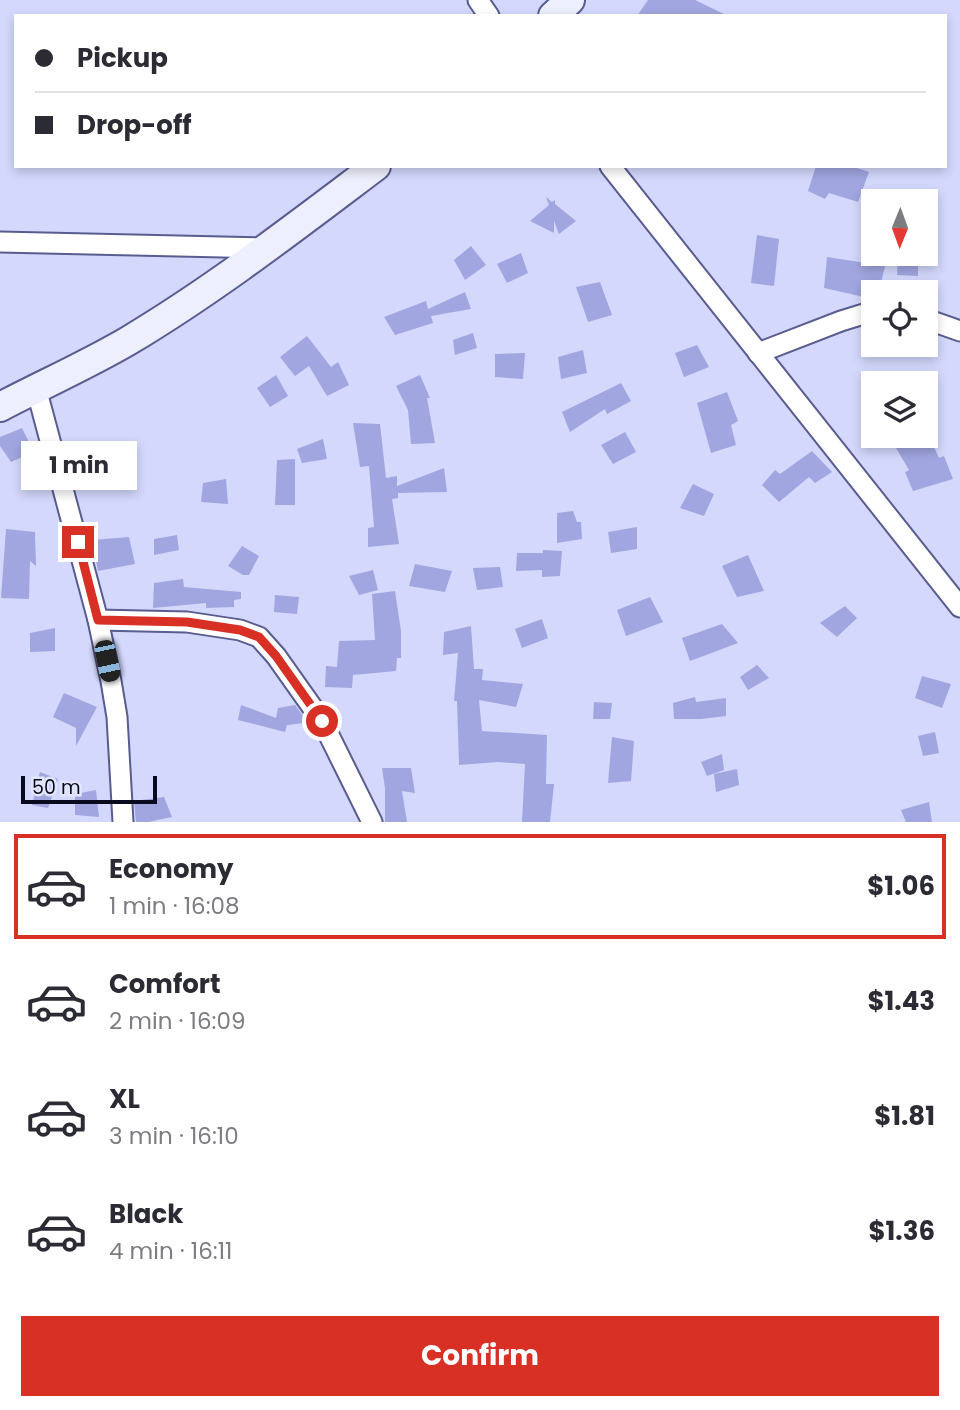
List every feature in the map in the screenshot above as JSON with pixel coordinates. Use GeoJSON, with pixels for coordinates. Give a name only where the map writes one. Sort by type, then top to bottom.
{"type":"FeatureCollection","features":[{"type":"Feature","properties":{"kind":"street"},"geometry":{"type":"LineString","coordinates":[[555,14],[570,0]]}},
{"type":"Feature","properties":{"kind":"street"},"geometry":{"type":"LineString","coordinates":[[0,407],[125,342],[159,321],[267,248],[373,168]]}},
{"type":"Feature","properties":{"kind":"street"},"geometry":{"type":"LineString","coordinates":[[612,168],[960,607]]}},
{"type":"Feature","properties":{"kind":"street"},"geometry":{"type":"LineString","coordinates":[[0,242],[267,248]]}},
{"type":"Feature","properties":{"kind":"street"},"geometry":{"type":"LineString","coordinates":[[758,353],[861,315]]}},
{"type":"Feature","properties":{"kind":"street"},"geometry":{"type":"LineString","coordinates":[[938,323],[960,331]]}},
{"type":"Feature","properties":{"kind":"street"},"geometry":{"type":"LineString","coordinates":[[36,388],[98,620],[111,681],[117,717],[123,822]]}},
{"type":"Feature","properties":{"kind":"street"},"geometry":{"type":"LineString","coordinates":[[98,620],[187,622],[240,630],[259,637],[276,656],[322,721],[372,822]]}},
{"type":"Feature","properties":{"kind":"building"},"geometry":{"type":"Polygon","coordinates":[[[648,0],[695,0],[724,14],[638,14],[648,0]]]}},
{"type":"Feature","properties":{"kind":"building"},"geometry":{"type":"Polygon","coordinates":[[[815,168],[857,168],[869,172],[858,202],[829,193],[825,199],[808,191],[815,168]]]}},
{"type":"Feature","properties":{"kind":"building"},"geometry":{"type":"Polygon","coordinates":[[[546,197],[552,202],[555,200],[555,204],[576,221],[559,234],[554,221],[554,233],[530,221],[549,205],[546,197]]]}},
{"type":"Feature","properties":{"kind":"building"},"geometry":{"type":"Polygon","coordinates":[[[757,235],[779,239],[774,286],[751,283],[757,235]]]}},
{"type":"Feature","properties":{"kind":"building"},"geometry":{"type":"Polygon","coordinates":[[[471,246],[486,265],[465,280],[454,260],[471,246]]]}},
{"type":"Feature","properties":{"kind":"building"},"geometry":{"type":"Polygon","coordinates":[[[521,253],[528,273],[507,283],[497,264],[521,253]]]}},
{"type":"Feature","properties":{"kind":"building"},"geometry":{"type":"Polygon","coordinates":[[[827,257],[861,262],[861,266],[885,266],[882,280],[861,280],[861,296],[824,288],[827,257]]]}},
{"type":"Feature","properties":{"kind":"building"},"geometry":{"type":"Polygon","coordinates":[[[897,266],[918,266],[918,276],[897,275],[897,266]]]}},
{"type":"Feature","properties":{"kind":"building"},"geometry":{"type":"Polygon","coordinates":[[[600,282],[612,315],[588,322],[576,287],[600,282]]]}},
{"type":"Feature","properties":{"kind":"building"},"geometry":{"type":"Polygon","coordinates":[[[465,292],[471,309],[431,316],[433,323],[395,335],[384,317],[426,301],[428,309],[465,292]]]}},
{"type":"Feature","properties":{"kind":"building"},"geometry":{"type":"Polygon","coordinates":[[[473,333],[477,348],[455,355],[453,340],[473,333]]]}},
{"type":"Feature","properties":{"kind":"building"},"geometry":{"type":"Polygon","coordinates":[[[307,336],[331,367],[338,362],[349,385],[327,396],[309,366],[295,376],[280,357],[307,336]]]}},
{"type":"Feature","properties":{"kind":"building"},"geometry":{"type":"Polygon","coordinates":[[[697,345],[709,367],[684,377],[675,353],[697,345]]]}},
{"type":"Feature","properties":{"kind":"building"},"geometry":{"type":"Polygon","coordinates":[[[583,350],[587,373],[561,379],[558,357],[583,350]]]}},
{"type":"Feature","properties":{"kind":"building"},"geometry":{"type":"Polygon","coordinates":[[[525,353],[523,379],[495,377],[495,354],[525,353]]]}},
{"type":"Feature","properties":{"kind":"building"},"geometry":{"type":"Polygon","coordinates":[[[276,375],[288,396],[270,407],[257,388],[276,375]]]}},
{"type":"Feature","properties":{"kind":"building"},"geometry":{"type":"Polygon","coordinates":[[[420,375],[430,398],[427,398],[435,443],[411,444],[408,410],[396,386],[420,375]]]}},
{"type":"Feature","properties":{"kind":"building"},"geometry":{"type":"Polygon","coordinates":[[[621,383],[631,401],[607,414],[605,409],[570,432],[562,412],[621,383]]]}},
{"type":"Feature","properties":{"kind":"building"},"geometry":{"type":"Polygon","coordinates":[[[727,392],[738,421],[731,425],[736,445],[711,453],[697,403],[727,392]]]}},
{"type":"Feature","properties":{"kind":"building"},"geometry":{"type":"Polygon","coordinates":[[[353,423],[380,424],[386,478],[397,476],[397,486],[444,468],[447,492],[398,493],[398,498],[392,499],[399,544],[368,547],[368,528],[374,527],[369,466],[360,467],[353,423]]]}},
{"type":"Feature","properties":{"kind":"building"},"geometry":{"type":"Polygon","coordinates":[[[22,428],[34,452],[11,462],[0,446],[0,437],[22,428]]]}},
{"type":"Feature","properties":{"kind":"building"},"geometry":{"type":"Polygon","coordinates":[[[625,432],[636,452],[613,464],[601,445],[625,432]]]}},
{"type":"Feature","properties":{"kind":"building"},"geometry":{"type":"Polygon","coordinates":[[[323,439],[327,459],[302,463],[297,449],[323,439]]]}},
{"type":"Feature","properties":{"kind":"building"},"geometry":{"type":"Polygon","coordinates":[[[896,448],[934,448],[939,458],[944,456],[953,479],[913,491],[905,472],[909,470],[896,448]]]}},
{"type":"Feature","properties":{"kind":"building"},"geometry":{"type":"Polygon","coordinates":[[[812,451],[832,472],[815,483],[809,477],[779,502],[762,485],[775,470],[780,474],[812,451]]]}},
{"type":"Feature","properties":{"kind":"building"},"geometry":{"type":"Polygon","coordinates":[[[295,459],[295,505],[275,505],[277,460],[295,459]]]}},
{"type":"Feature","properties":{"kind":"building"},"geometry":{"type":"Polygon","coordinates":[[[226,479],[228,504],[201,502],[203,483],[226,479]]]}},
{"type":"Feature","properties":{"kind":"building"},"geometry":{"type":"Polygon","coordinates":[[[693,484],[714,494],[704,516],[680,508],[693,484]]]}},
{"type":"Feature","properties":{"kind":"building"},"geometry":{"type":"Polygon","coordinates":[[[573,511],[577,522],[581,522],[582,539],[557,543],[557,513],[573,511]]]}},
{"type":"Feature","properties":{"kind":"building"},"geometry":{"type":"Polygon","coordinates":[[[637,527],[637,549],[611,553],[608,532],[637,527]]]}},
{"type":"Feature","properties":{"kind":"building"},"geometry":{"type":"Polygon","coordinates":[[[6,529],[35,532],[36,566],[30,561],[29,599],[1,598],[6,529]]]}},
{"type":"Feature","properties":{"kind":"building"},"geometry":{"type":"Polygon","coordinates":[[[177,535],[179,550],[154,555],[154,539],[177,535]]]}},
{"type":"Feature","properties":{"kind":"building"},"geometry":{"type":"Polygon","coordinates":[[[129,537],[135,564],[98,571],[92,540],[129,537]]]}},
{"type":"Feature","properties":{"kind":"building"},"geometry":{"type":"Polygon","coordinates":[[[242,546],[259,556],[249,575],[243,575],[228,566],[242,546]]]}},
{"type":"Feature","properties":{"kind":"building"},"geometry":{"type":"Polygon","coordinates":[[[543,550],[562,551],[560,576],[542,577],[542,570],[516,571],[517,553],[543,553],[543,550]]]}},
{"type":"Feature","properties":{"kind":"building"},"geometry":{"type":"Polygon","coordinates":[[[748,555],[764,591],[737,597],[722,566],[748,555]]]}},
{"type":"Feature","properties":{"kind":"building"},"geometry":{"type":"Polygon","coordinates":[[[415,564],[452,571],[445,592],[409,586],[415,564]]]}},
{"type":"Feature","properties":{"kind":"building"},"geometry":{"type":"Polygon","coordinates":[[[500,567],[503,587],[477,590],[473,568],[500,567]]]}},
{"type":"Feature","properties":{"kind":"building"},"geometry":{"type":"Polygon","coordinates":[[[373,570],[378,590],[359,595],[349,576],[373,570]]]}},
{"type":"Feature","properties":{"kind":"building"},"geometry":{"type":"Polygon","coordinates":[[[183,579],[184,587],[241,592],[241,599],[234,600],[234,607],[206,608],[206,603],[153,608],[154,583],[183,579]]]}},
{"type":"Feature","properties":{"kind":"building"},"geometry":{"type":"Polygon","coordinates":[[[395,591],[401,631],[401,658],[397,658],[396,671],[353,675],[352,688],[325,687],[326,666],[337,667],[339,641],[375,640],[372,594],[395,591]]]}},
{"type":"Feature","properties":{"kind":"building"},"geometry":{"type":"Polygon","coordinates":[[[275,595],[299,597],[297,614],[274,612],[275,595]]]}},
{"type":"Feature","properties":{"kind":"building"},"geometry":{"type":"Polygon","coordinates":[[[650,597],[663,622],[626,636],[617,610],[650,597]]]}},
{"type":"Feature","properties":{"kind":"building"},"geometry":{"type":"Polygon","coordinates":[[[845,606],[857,618],[837,637],[820,623],[845,606]]]}},
{"type":"Feature","properties":{"kind":"building"},"geometry":{"type":"Polygon","coordinates":[[[542,619],[548,638],[522,648],[515,629],[542,619]]]}},
{"type":"Feature","properties":{"kind":"building"},"geometry":{"type":"Polygon","coordinates":[[[722,624],[738,643],[690,661],[682,638],[722,624]]]}},
{"type":"Feature","properties":{"kind":"building"},"geometry":{"type":"Polygon","coordinates":[[[471,626],[474,669],[483,669],[482,680],[523,684],[516,707],[479,700],[482,731],[547,735],[546,784],[554,784],[550,822],[522,822],[525,764],[498,762],[459,765],[457,701],[454,701],[458,653],[443,655],[444,632],[471,626]]]}},
{"type":"Feature","properties":{"kind":"building"},"geometry":{"type":"Polygon","coordinates":[[[55,628],[55,651],[30,652],[30,633],[55,628]]]}},
{"type":"Feature","properties":{"kind":"building"},"geometry":{"type":"Polygon","coordinates":[[[757,665],[769,678],[748,690],[740,677],[757,665]]]}},
{"type":"Feature","properties":{"kind":"building"},"geometry":{"type":"Polygon","coordinates":[[[922,676],[951,684],[942,708],[915,698],[922,676]]]}},
{"type":"Feature","properties":{"kind":"building"},"geometry":{"type":"Polygon","coordinates":[[[64,693],[97,707],[76,746],[76,728],[53,717],[64,693]]]}},
{"type":"Feature","properties":{"kind":"building"},"geometry":{"type":"Polygon","coordinates":[[[695,697],[696,702],[726,698],[726,716],[674,719],[673,703],[695,697]]]}},
{"type":"Feature","properties":{"kind":"building"},"geometry":{"type":"Polygon","coordinates":[[[594,702],[612,703],[610,719],[593,719],[594,702]]]}},
{"type":"Feature","properties":{"kind":"building"},"geometry":{"type":"Polygon","coordinates":[[[241,705],[276,718],[278,708],[295,705],[303,716],[304,723],[287,725],[285,732],[238,720],[241,705]]]}},
{"type":"Feature","properties":{"kind":"building"},"geometry":{"type":"Polygon","coordinates":[[[935,732],[939,753],[923,756],[918,736],[935,732]]]}},
{"type":"Feature","properties":{"kind":"building"},"geometry":{"type":"Polygon","coordinates":[[[612,737],[634,741],[631,781],[608,783],[612,737]]]}},
{"type":"Feature","properties":{"kind":"building"},"geometry":{"type":"Polygon","coordinates":[[[722,754],[724,770],[707,776],[701,762],[722,754]]]}},
{"type":"Feature","properties":{"kind":"building"},"geometry":{"type":"Polygon","coordinates":[[[382,768],[411,768],[415,793],[402,791],[407,822],[385,822],[382,768]]]}},
{"type":"Feature","properties":{"kind":"building"},"geometry":{"type":"Polygon","coordinates":[[[737,769],[739,785],[716,792],[714,774],[737,769]]]}},
{"type":"Feature","properties":{"kind":"building"},"geometry":{"type":"Polygon","coordinates":[[[40,772],[58,779],[48,808],[32,805],[40,772]]]}},
{"type":"Feature","properties":{"kind":"building"},"geometry":{"type":"Polygon","coordinates":[[[96,790],[99,817],[75,815],[75,794],[96,790]]]}},
{"type":"Feature","properties":{"kind":"building"},"geometry":{"type":"Polygon","coordinates":[[[164,797],[172,817],[136,822],[134,801],[164,797]]]}},
{"type":"Feature","properties":{"kind":"building"},"geometry":{"type":"Polygon","coordinates":[[[929,802],[932,822],[906,822],[901,810],[929,802]]]}},
{"type":"Feature","properties":{"kind":"route"},"geometry":{"type":"LineString","coordinates":[[78,542],[98,620],[187,622],[240,630],[259,637],[276,656],[322,721]]}}]}
